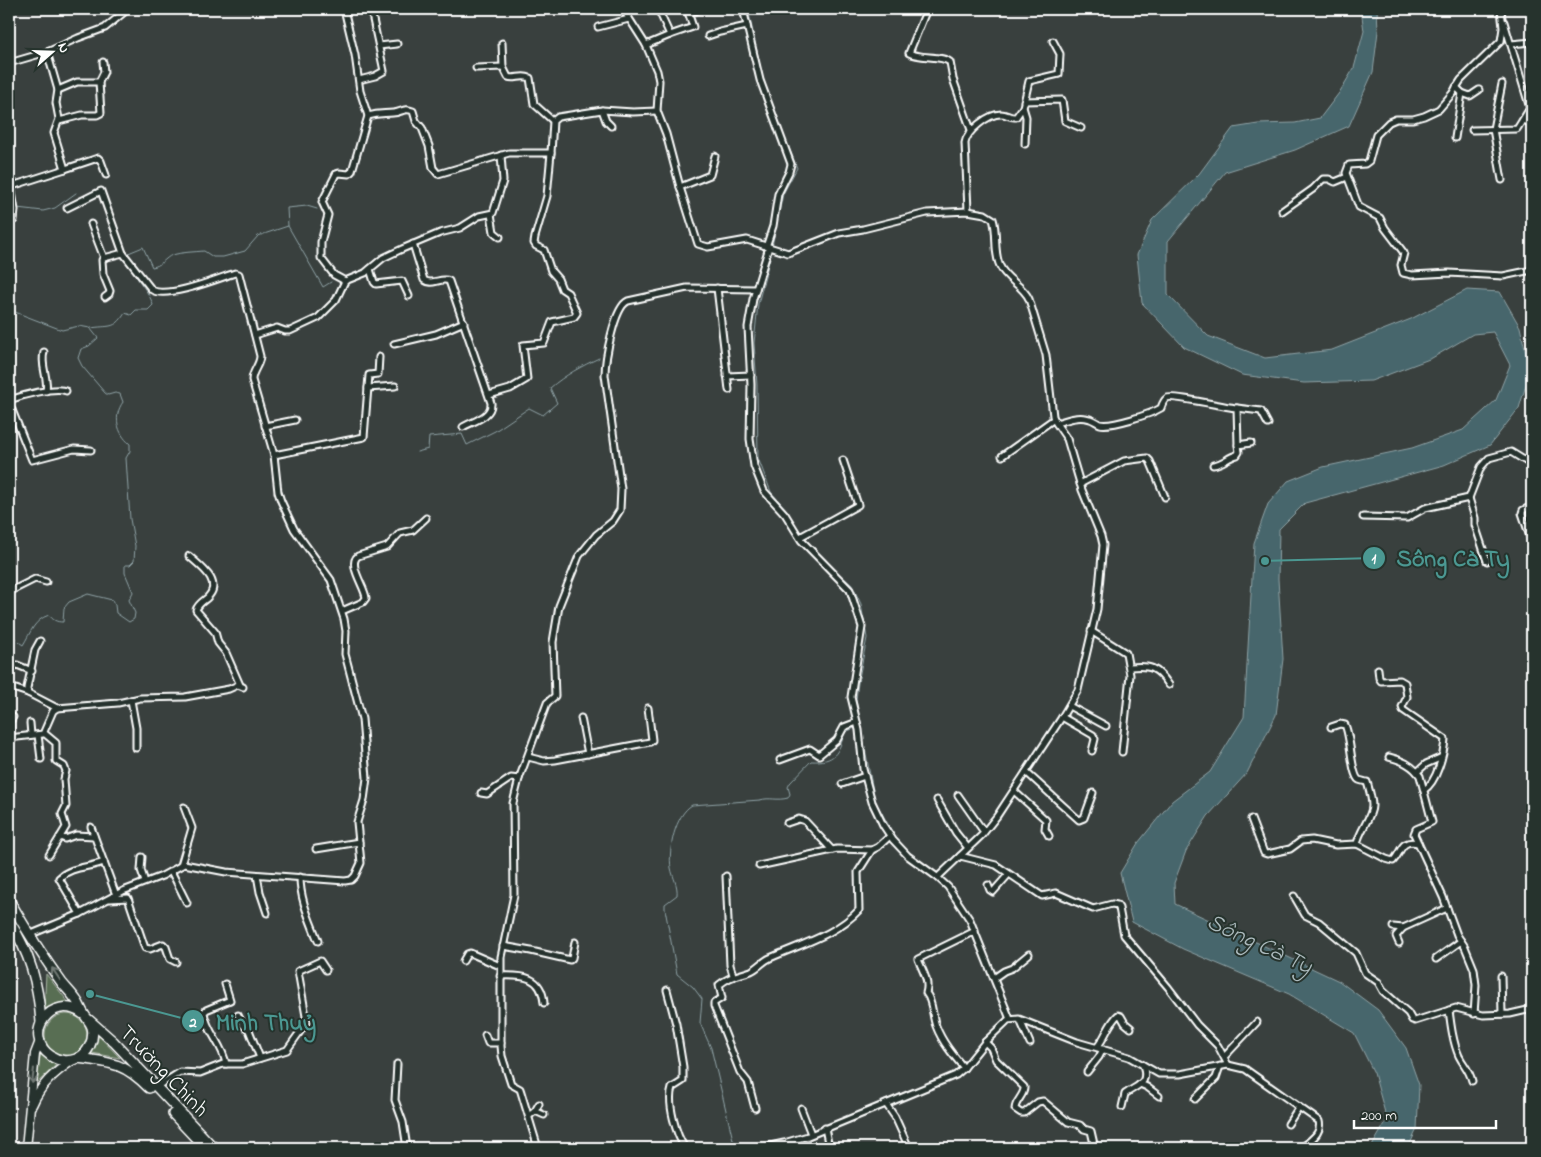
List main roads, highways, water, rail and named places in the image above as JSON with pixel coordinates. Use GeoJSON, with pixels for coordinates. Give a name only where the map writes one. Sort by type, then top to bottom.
{"type":"FeatureCollection","features":[{"type":"Feature","properties":{"kind":"highway"},"geometry":{"type":"LineString","coordinates":[[9,900],[29,935],[76,1000],[92,1029],[92,1039],[88,1048],[75,1059],[62,1061],[52,1058],[44,1051],[39,1034],[41,1022],[35,977],[22,942],[9,920]]}},
{"type":"Feature","properties":{"kind":"highway"},"geometry":{"type":"LineString","coordinates":[[41,1022],[49,1013],[60,1007],[72,1008],[86,1016]]}},
{"type":"Feature","properties":{"kind":"highway","name":"Trường Chinh"},"geometry":{"type":"LineString","coordinates":[[86,1016],[114,1042],[214,1148]]}},
{"type":"Feature","properties":{"kind":"highway","name":"Trường Chinh"},"geometry":{"type":"LineString","coordinates":[[75,1059],[109,1062],[127,1069],[147,1086],[205,1148]]}},
{"type":"Feature","properties":{"kind":"main road"},"geometry":{"type":"LineString","coordinates":[[26,1148],[36,1048],[40,1041]]}},
{"type":"Feature","properties":{"kind":"main road"},"geometry":{"type":"LineString","coordinates":[[29,1111],[44,1083],[75,1059]]}},
{"type":"Feature","properties":{"kind":"water","name":"Sông Cà Ty"},"geometry":{"type":"Polygon","coordinates":[[[1361,9],[1377,9],[1378,31],[1373,72],[1349,126],[1295,150],[1225,172],[1168,241],[1168,295],[1208,336],[1265,358],[1332,350],[1411,319],[1467,290],[1500,292],[1520,327],[1530,372],[1519,408],[1490,445],[1444,465],[1305,503],[1279,529],[1278,579],[1283,659],[1276,715],[1247,773],[1208,816],[1186,851],[1174,883],[1175,904],[1339,981],[1378,1010],[1406,1048],[1419,1085],[1417,1129],[1408,1148],[1371,1148],[1387,1120],[1374,1073],[1354,1033],[1289,994],[1183,949],[1132,922],[1120,873],[1138,843],[1172,801],[1210,772],[1244,717],[1254,543],[1268,504],[1288,481],[1323,467],[1412,448],[1463,430],[1496,400],[1510,365],[1493,332],[1473,334],[1432,358],[1371,381],[1304,383],[1242,375],[1184,347],[1142,303],[1137,255],[1152,220],[1199,174],[1233,128],[1258,124],[1295,123],[1320,118],[1339,93],[1354,68],[1364,31],[1361,9]]]}},
{"type":"Feature","properties":{"kind":"waterway"},"geometry":{"type":"LineString","coordinates":[[748,9],[764,84]]}},
{"type":"Feature","properties":{"kind":"waterway"},"geometry":{"type":"LineString","coordinates":[[772,246],[783,194],[797,168],[778,120]]}},
{"type":"Feature","properties":{"kind":"waterway"},"geometry":{"type":"LineString","coordinates":[[17,208],[43,211],[55,208],[76,193]]}},
{"type":"Feature","properties":{"kind":"waterway"},"geometry":{"type":"LineString","coordinates":[[317,209],[307,206],[287,208],[288,226],[323,287],[331,282]]}},
{"type":"Feature","properties":{"kind":"waterway"},"geometry":{"type":"LineString","coordinates":[[126,254],[143,247],[152,267],[172,255],[180,253],[204,251],[213,257],[223,257],[245,251],[258,236],[288,226]]}},
{"type":"Feature","properties":{"kind":"waterway"},"geometry":{"type":"LineString","coordinates":[[772,250],[758,304],[754,343],[757,385],[758,458],[771,492],[787,510],[800,534]]}},
{"type":"Feature","properties":{"kind":"waterway"},"geometry":{"type":"LineString","coordinates":[[91,328],[115,324],[125,313],[131,315],[136,310],[148,310],[153,305],[149,295],[132,269]]}},
{"type":"Feature","properties":{"kind":"waterway"},"geometry":{"type":"LineString","coordinates":[[9,304],[15,312],[62,330],[79,326],[90,328],[98,338],[89,346],[81,349],[78,358],[82,366],[105,393],[108,395],[120,394],[123,402],[117,419],[119,430],[130,444],[130,451],[126,458],[130,519],[135,546],[134,561],[130,565],[125,565],[125,573],[133,592],[129,600],[135,613],[134,619],[129,622],[116,613],[112,600],[88,594],[69,602],[64,608],[63,622],[58,622],[49,615],[40,620],[33,627],[23,645],[9,633]]}},
{"type":"Feature","properties":{"kind":"waterway"},"geometry":{"type":"LineString","coordinates":[[417,452],[428,449],[429,437],[462,434],[467,445],[495,431],[529,408],[543,415],[557,403],[550,388],[574,371],[599,358]]}},
{"type":"Feature","properties":{"kind":"waterway"},"geometry":{"type":"LineString","coordinates":[[803,538],[815,551]]}},
{"type":"Feature","properties":{"kind":"waterway"},"geometry":{"type":"LineString","coordinates":[[823,559],[852,585],[861,604],[867,638],[856,700],[875,801],[897,840],[905,849]]}},
{"type":"Feature","properties":{"kind":"waterway"},"geometry":{"type":"LineString","coordinates":[[735,1148],[711,1048],[700,1023],[702,999],[693,987],[677,974],[665,909],[665,904],[677,895],[670,861],[674,834],[681,817],[692,805],[788,798],[790,783],[811,761],[830,758],[840,746],[845,732],[855,728]]}},
{"type":"Feature","properties":{"kind":"waterway"},"geometry":{"type":"LineString","coordinates":[[907,852],[914,857]]}},
{"type":"Feature","properties":{"kind":"waterway"},"geometry":{"type":"LineString","coordinates":[[931,870],[938,875]]}},
{"type":"Feature","properties":{"kind":"waterway"},"geometry":{"type":"LineString","coordinates":[[954,892],[965,908]]}},
{"type":"Feature","properties":{"kind":"waterway"},"geometry":{"type":"LineString","coordinates":[[974,924],[995,976]]}},
{"type":"Feature","properties":{"kind":"waterway"},"geometry":{"type":"LineString","coordinates":[[997,979],[1001,990]]}},
{"type":"Feature","properties":{"kind":"place","name":"Sông Cà Ty"},"geometry":{"type":"Point","coordinates":[1265,561]}},
{"type":"Feature","properties":{"kind":"place","name":"Minh Thuỷ"},"geometry":{"type":"Point","coordinates":[90,994]}}]}
